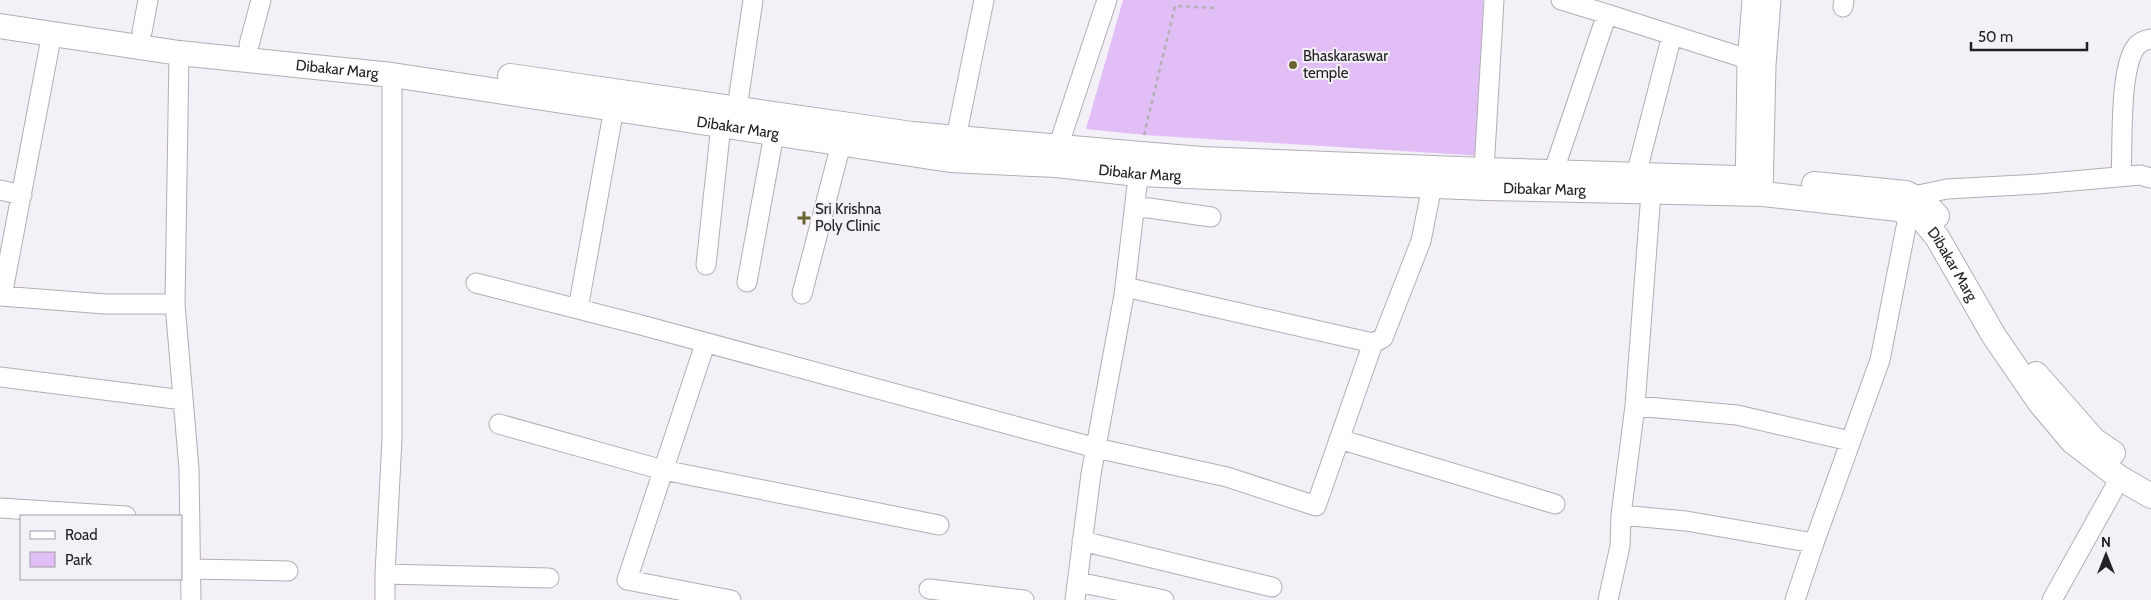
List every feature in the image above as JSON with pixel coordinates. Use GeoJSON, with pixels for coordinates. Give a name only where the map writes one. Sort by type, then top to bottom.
{"type":"FeatureCollection","features":[{"type":"Feature","properties":{"kind":"main road","name":"Dibakar Marg"},"geometry":{"type":"LineString","coordinates":[[0,12],[160,42],[614,108],[730,121],[1058,147],[1140,164],[1432,186],[1651,193],[1754,187]]}},
{"type":"Feature","properties":{"kind":"main road","name":"Dibakar Marg"},"geometry":{"type":"LineString","coordinates":[[0,26],[52,33],[160,42],[249,45],[449,68],[730,121],[774,134],[950,160],[1056,165],[1140,164],[1202,159],[1636,175],[1754,187],[1898,209],[1923,201],[1937,216],[2003,328],[2035,373],[2094,440],[2151,480]]}},
{"type":"Feature","properties":{"kind":"main road","name":"Dibakar Marg"},"geometry":{"type":"LineString","coordinates":[[1912,204],[1937,237],[1994,336],[2040,403],[2073,442],[2120,478],[2151,496]]}},
{"type":"Feature","properties":{"kind":"street"},"geometry":{"type":"LineString","coordinates":[[148,0],[160,42],[175,304],[189,469],[185,522],[191,600]]}},
{"type":"Feature","properties":{"kind":"street"},"geometry":{"type":"LineString","coordinates":[[249,45],[261,0]]}},
{"type":"Feature","properties":{"kind":"street"},"geometry":{"type":"LineString","coordinates":[[706,266],[730,121],[753,0]]}},
{"type":"Feature","properties":{"kind":"street"},"geometry":{"type":"LineString","coordinates":[[956,138],[984,0]]}},
{"type":"Feature","properties":{"kind":"street"},"geometry":{"type":"LineString","coordinates":[[1058,147],[1107,0]]}},
{"type":"Feature","properties":{"kind":"street"},"geometry":{"type":"LineString","coordinates":[[1484,170],[1494,0]]}},
{"type":"Feature","properties":{"kind":"street"},"geometry":{"type":"LineString","coordinates":[[1560,0],[1766,65]]}},
{"type":"Feature","properties":{"kind":"street"},"geometry":{"type":"LineString","coordinates":[[1751,2],[1771,2],[1754,187],[1747,60],[1751,2]]}},
{"type":"Feature","properties":{"kind":"street"},"geometry":{"type":"LineString","coordinates":[[1554,172],[1607,14]]}},
{"type":"Feature","properties":{"kind":"street"},"geometry":{"type":"LineString","coordinates":[[52,33],[1,296],[105,304],[175,304]]}},
{"type":"Feature","properties":{"kind":"street"},"geometry":{"type":"LineString","coordinates":[[1636,175],[1672,35]]}},
{"type":"Feature","properties":{"kind":"street"},"geometry":{"type":"LineString","coordinates":[[2121,176],[2126,77],[2136,47],[2143,40],[2151,39]]}},
{"type":"Feature","properties":{"kind":"street"},"geometry":{"type":"LineString","coordinates":[[385,600],[392,439],[392,75]]}},
{"type":"Feature","properties":{"kind":"street"},"geometry":{"type":"LineString","coordinates":[[578,309],[614,108]]}},
{"type":"Feature","properties":{"kind":"street"},"geometry":{"type":"LineString","coordinates":[[747,282],[774,134]]}},
{"type":"Feature","properties":{"kind":"street"},"geometry":{"type":"LineString","coordinates":[[802,294],[841,144]]}},
{"type":"Feature","properties":{"kind":"street"},"geometry":{"type":"LineString","coordinates":[[1140,164],[1125,287],[1096,448],[1076,591],[1164,600]]}},
{"type":"Feature","properties":{"kind":"street"},"geometry":{"type":"LineString","coordinates":[[1795,600],[1880,360],[1912,204],[1947,189],[2038,184],[2121,176],[2140,175],[2151,178]]}},
{"type":"Feature","properties":{"kind":"street"},"geometry":{"type":"LineString","coordinates":[[1125,287],[1373,343],[1383,338],[1420,240],[1432,186]]}},
{"type":"Feature","properties":{"kind":"street"},"geometry":{"type":"LineString","coordinates":[[0,190],[22,195]]}},
{"type":"Feature","properties":{"kind":"street"},"geometry":{"type":"LineString","coordinates":[[1608,600],[1620,546],[1621,515],[1635,406],[1651,193]]}},
{"type":"Feature","properties":{"kind":"street"},"geometry":{"type":"LineString","coordinates":[[1134,208],[1149,208],[1211,217]]}},
{"type":"Feature","properties":{"kind":"street"},"geometry":{"type":"LineString","coordinates":[[476,283],[1096,448],[1227,477],[1316,506],[1373,343]]}},
{"type":"Feature","properties":{"kind":"street"},"geometry":{"type":"LineString","coordinates":[[705,344],[627,580],[664,593],[731,600]]}},
{"type":"Feature","properties":{"kind":"street"},"geometry":{"type":"LineString","coordinates":[[0,377],[183,400]]}},
{"type":"Feature","properties":{"kind":"street"},"geometry":{"type":"LineString","coordinates":[[1635,406],[1737,415],[1850,441]]}},
{"type":"Feature","properties":{"kind":"street"},"geometry":{"type":"LineString","coordinates":[[499,424],[663,470],[940,525]]}},
{"type":"Feature","properties":{"kind":"street"},"geometry":{"type":"LineString","coordinates":[[1339,439],[1555,504]]}},
{"type":"Feature","properties":{"kind":"street"},"geometry":{"type":"LineString","coordinates":[[2052,600],[2120,478]]}},
{"type":"Feature","properties":{"kind":"street"},"geometry":{"type":"LineString","coordinates":[[0,508],[110,515]]}},
{"type":"Feature","properties":{"kind":"street"},"geometry":{"type":"LineString","coordinates":[[1621,515],[1686,521],[1814,543]]}},
{"type":"Feature","properties":{"kind":"street"},"geometry":{"type":"LineString","coordinates":[[1082,541],[1272,587]]}},
{"type":"Feature","properties":{"kind":"street"},"geometry":{"type":"LineString","coordinates":[[190,569],[288,571]]}},
{"type":"Feature","properties":{"kind":"street"},"geometry":{"type":"LineString","coordinates":[[385,574],[549,578]]}},
{"type":"Feature","properties":{"kind":"street"},"geometry":{"type":"LineString","coordinates":[[929,589],[1024,600]]}},
{"type":"Feature","properties":{"kind":"path"},"geometry":{"type":"LineString","coordinates":[[1140,164],[1144,135],[1175,6],[1215,8]]}},
{"type":"Feature","properties":{"kind":"green space","name":"Bhaskaraswar temple"},"geometry":{"type":"Polygon","coordinates":[[[1123,0],[1483,0],[1482,156],[1144,135],[1086,129],[1123,0]]]}},
{"type":"Feature","properties":{"kind":"place","name":"Bhaskaraswar temple"},"geometry":{"type":"Point","coordinates":[1293,65]}},
{"type":"Feature","properties":{"kind":"place","name":"Sri Krishna Poly Clinic"},"geometry":{"type":"Point","coordinates":[804,218]}}]}
